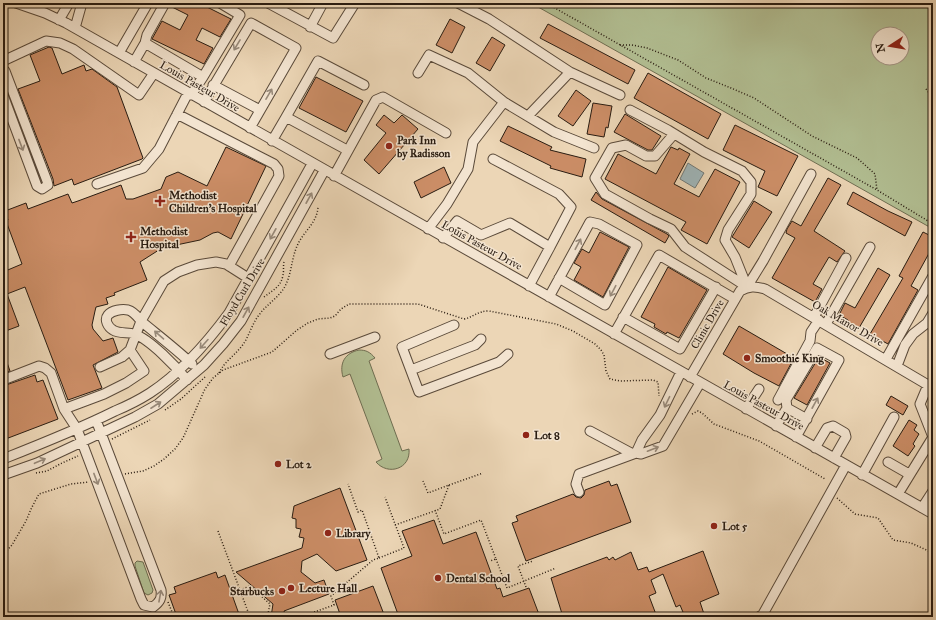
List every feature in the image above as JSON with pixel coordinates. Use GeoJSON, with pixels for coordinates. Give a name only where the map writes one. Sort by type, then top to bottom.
{"type":"FeatureCollection","features":[{"type":"Feature","properties":{"kind":"street","name":"Louis Pasteur Drive"},"geometry":{"type":"LineString","coordinates":[[16,3],[45,13],[76,28],[324,171],[933,514]]}},
{"type":"Feature","properties":{"kind":"street"},"geometry":{"type":"LineString","coordinates":[[59,20],[69,3]]}},
{"type":"Feature","properties":{"kind":"street"},"geometry":{"type":"LineString","coordinates":[[76,28],[82,3]]}},
{"type":"Feature","properties":{"kind":"street"},"geometry":{"type":"LineString","coordinates":[[119,53],[148,3]]}},
{"type":"Feature","properties":{"kind":"street"},"geometry":{"type":"LineString","coordinates":[[134,62],[164,3]]}},
{"type":"Feature","properties":{"kind":"street"},"geometry":{"type":"LineString","coordinates":[[97,184],[143,168],[159,149],[177,114],[202,78],[240,14],[220,3]]}},
{"type":"Feature","properties":{"kind":"street"},"geometry":{"type":"LineString","coordinates":[[268,3],[310,27],[333,38],[355,3]]}},
{"type":"Feature","properties":{"kind":"street"},"geometry":{"type":"LineString","coordinates":[[310,27],[323,3]]}},
{"type":"Feature","properties":{"kind":"street"},"geometry":{"type":"LineString","coordinates":[[458,3],[489,19],[570,72],[620,95]]}},
{"type":"Feature","properties":{"kind":"street"},"geometry":{"type":"LineString","coordinates":[[204,102],[251,24],[296,48],[250,128]]}},
{"type":"Feature","properties":{"kind":"street"},"geometry":{"type":"LineString","coordinates":[[3,95],[37,186],[42,189],[48,185],[47,181],[4,67],[46,42],[60,43],[73,49],[139,95],[154,73]]}},
{"type":"Feature","properties":{"kind":"street"},"geometry":{"type":"LineString","coordinates":[[145,43],[202,78]]}},
{"type":"Feature","properties":{"kind":"street"},"geometry":{"type":"LineString","coordinates":[[418,73],[429,54],[468,73],[504,102],[554,132],[594,148]]}},
{"type":"Feature","properties":{"kind":"street"},"geometry":{"type":"LineString","coordinates":[[272,141],[318,60],[364,85]]}},
{"type":"Feature","properties":{"kind":"street"},"geometry":{"type":"LineString","coordinates":[[528,116],[570,72]]}},
{"type":"Feature","properties":{"kind":"street"},"geometry":{"type":"LineString","coordinates":[[214,85],[260,110]]}},
{"type":"Feature","properties":{"kind":"street"},"geometry":{"type":"LineString","coordinates":[[334,176],[376,100],[383,97],[446,133]]}},
{"type":"Feature","properties":{"kind":"street"},"geometry":{"type":"LineString","coordinates":[[428,229],[447,204],[468,169],[473,142],[504,102]]}},
{"type":"Feature","properties":{"kind":"street"},"geometry":{"type":"LineString","coordinates":[[630,110],[742,172],[751,182],[752,194],[728,230],[725,240],[747,287]]}},
{"type":"Feature","properties":{"kind":"street"},"geometry":{"type":"LineString","coordinates":[[177,114],[274,164],[278,168],[279,176],[229,266]]}},
{"type":"Feature","properties":{"kind":"street"},"geometry":{"type":"LineString","coordinates":[[286,117],[347,150]]}},
{"type":"Feature","properties":{"kind":"street"},"geometry":{"type":"LineString","coordinates":[[674,134],[655,156],[646,156],[626,145],[612,148],[595,178],[605,194],[671,229],[685,247],[747,287]]}},
{"type":"Feature","properties":{"kind":"street"},"geometry":{"type":"LineString","coordinates":[[493,159],[559,194],[571,207],[528,286]]}},
{"type":"Feature","properties":{"kind":"street","name":"Floyd Curl Drive"},"geometry":{"type":"LineString","coordinates":[[3,459],[77,429],[150,392],[188,361],[212,336],[229,313],[312,164]]}},
{"type":"Feature","properties":{"kind":"street","name":"Floyd Curl Drive"},"geometry":{"type":"LineString","coordinates":[[3,475],[38,463],[101,434],[158,404],[199,370],[223,344],[241,321],[324,171]]}},
{"type":"Feature","properties":{"kind":"street","name":"Clinic Drive"},"geometry":{"type":"LineString","coordinates":[[634,453],[740,291],[747,287],[811,174]]}},
{"type":"Feature","properties":{"kind":"street"},"geometry":{"type":"LineString","coordinates":[[443,238],[457,221],[481,235],[510,223],[550,247]]}},
{"type":"Feature","properties":{"kind":"street"},"geometry":{"type":"LineString","coordinates":[[549,297],[559,278],[590,222],[599,224],[637,245],[605,305],[559,278]]}},
{"type":"Feature","properties":{"kind":"street"},"geometry":{"type":"LineString","coordinates":[[778,400],[810,341],[811,332],[870,247]]}},
{"type":"Feature","properties":{"kind":"street"},"geometry":{"type":"LineString","coordinates":[[614,334],[659,255],[735,299]]}},
{"type":"Feature","properties":{"kind":"street"},"geometry":{"type":"LineString","coordinates":[[819,320],[846,258]]}},
{"type":"Feature","properties":{"kind":"street"},"geometry":{"type":"LineString","coordinates":[[100,367],[122,357],[130,350],[141,321],[164,281],[178,272],[197,265],[216,262],[226,264],[248,278]]}},
{"type":"Feature","properties":{"kind":"street"},"geometry":{"type":"LineString","coordinates":[[886,359],[933,276]]}},
{"type":"Feature","properties":{"kind":"street","name":"Oak Manor Drive"},"geometry":{"type":"LineString","coordinates":[[747,287],[755,286],[765,289],[930,386]]}},
{"type":"Feature","properties":{"kind":"street"},"geometry":{"type":"LineString","coordinates":[[623,316],[680,348],[716,288]]}},
{"type":"Feature","properties":{"kind":"street"},"geometry":{"type":"LineString","coordinates":[[187,380],[147,341],[135,335],[113,330],[109,327],[106,320],[108,315],[114,311],[128,310],[133,313],[199,370]]}},
{"type":"Feature","properties":{"kind":"street"},"geometry":{"type":"LineString","coordinates":[[897,366],[905,345],[913,334],[927,323],[933,313]]}},
{"type":"Feature","properties":{"kind":"street"},"geometry":{"type":"LineString","coordinates":[[454,325],[402,347],[419,392],[499,362],[508,354]]}},
{"type":"Feature","properties":{"kind":"street"},"geometry":{"type":"LineString","coordinates":[[330,354],[375,337]]}},
{"type":"Feature","properties":{"kind":"street"},"geometry":{"type":"LineString","coordinates":[[411,370],[475,345],[481,339]]}},
{"type":"Feature","properties":{"kind":"street"},"geometry":{"type":"LineString","coordinates":[[776,426],[786,408],[786,400],[817,348],[839,360],[796,437]]}},
{"type":"Feature","properties":{"kind":"street"},"geometry":{"type":"LineString","coordinates":[[64,409],[104,394],[126,383],[144,371],[130,350]]}},
{"type":"Feature","properties":{"kind":"street"},"geometry":{"type":"LineString","coordinates":[[3,380],[39,366],[51,372],[64,409],[77,429],[141,599],[144,605],[153,607],[159,603],[162,596],[162,590],[96,420]]}},
{"type":"Feature","properties":{"kind":"street"},"geometry":{"type":"LineString","coordinates":[[590,431],[634,453],[641,454],[663,446],[700,383]]}},
{"type":"Feature","properties":{"kind":"street"},"geometry":{"type":"LineString","coordinates":[[898,494],[933,437],[920,404],[930,386]]}},
{"type":"Feature","properties":{"kind":"street"},"geometry":{"type":"LineString","coordinates":[[746,409],[759,389]]}},
{"type":"Feature","properties":{"kind":"street"},"geometry":{"type":"LineString","coordinates":[[786,408],[806,419]]}},
{"type":"Feature","properties":{"kind":"street"},"geometry":{"type":"LineString","coordinates":[[862,475],[894,417]]}},
{"type":"Feature","properties":{"kind":"street"},"geometry":{"type":"LineString","coordinates":[[815,448],[827,428],[833,426],[845,433],[846,436],[834,458]]}},
{"type":"Feature","properties":{"kind":"street"},"geometry":{"type":"LineString","coordinates":[[579,492],[576,484],[579,474],[634,453]]}},
{"type":"Feature","properties":{"kind":"street"},"geometry":{"type":"LineString","coordinates":[[888,462],[909,474]]}},
{"type":"Feature","properties":{"kind":"street"},"geometry":{"type":"LineString","coordinates":[[760,617],[834,496],[846,465]]}},
{"type":"Feature","properties":{"kind":"street"},"geometry":{"type":"LineString","coordinates":[[922,508],[933,491]]}},
{"type":"Feature","properties":{"kind":"path"},"geometry":{"type":"LineString","coordinates":[[546,3],[619,46],[877,190],[933,224]]}},
{"type":"Feature","properties":{"kind":"path"},"geometry":{"type":"LineString","coordinates":[[619,46],[632,45],[664,54],[678,60],[706,78],[754,98],[812,136],[857,158],[875,174],[877,190]]}},
{"type":"Feature","properties":{"kind":"path"},"geometry":{"type":"LineString","coordinates":[[926,89],[933,98]]}},
{"type":"Feature","properties":{"kind":"path"},"geometry":{"type":"LineString","coordinates":[[218,374],[223,365],[241,347],[258,315],[280,294],[285,286],[291,270],[297,245],[315,220],[318,213],[318,207]]}},
{"type":"Feature","properties":{"kind":"path"},"geometry":{"type":"LineString","coordinates":[[123,474],[143,471],[154,466],[175,449],[183,438],[205,389],[213,378],[223,370],[272,352],[297,330],[308,323],[318,318],[330,318],[335,316],[341,309],[349,304],[418,304],[464,319],[469,318],[480,311],[489,311],[564,326],[596,344],[604,355],[606,371],[610,379],[620,381],[653,380],[658,382],[659,398]]}},
{"type":"Feature","properties":{"kind":"path"},"geometry":{"type":"LineString","coordinates":[[688,414],[693,414],[698,411],[714,424],[759,441],[825,479]]}},
{"type":"Feature","properties":{"kind":"path"},"geometry":{"type":"LineString","coordinates":[[34,474],[47,472],[62,463]]}},
{"type":"Feature","properties":{"kind":"path"},"geometry":{"type":"LineString","coordinates":[[423,481],[428,493],[483,473]]}},
{"type":"Feature","properties":{"kind":"path"},"geometry":{"type":"LineString","coordinates":[[3,555],[12,545],[39,494],[71,484],[91,482]]}},
{"type":"Feature","properties":{"kind":"path"},"geometry":{"type":"LineString","coordinates":[[348,484],[358,512],[362,510],[379,558]]}},
{"type":"Feature","properties":{"kind":"path"},"geometry":{"type":"LineString","coordinates":[[395,525],[440,509],[449,485]]}},
{"type":"Feature","properties":{"kind":"path"},"geometry":{"type":"LineString","coordinates":[[834,496],[855,514],[878,518],[894,540],[911,543],[933,553]]}},
{"type":"Feature","properties":{"kind":"path"},"geometry":{"type":"LineString","coordinates":[[300,617],[334,605],[332,596],[373,560],[404,548],[385,497]]}},
{"type":"Feature","properties":{"kind":"path"},"geometry":{"type":"LineString","coordinates":[[435,510],[444,534],[481,520],[507,588],[556,568]]}},
{"type":"Feature","properties":{"kind":"path"},"geometry":{"type":"LineString","coordinates":[[218,531],[250,617]]}},
{"type":"Feature","properties":{"kind":"path"},"geometry":{"type":"LineString","coordinates":[[490,561],[496,559]]}},
{"type":"Feature","properties":{"kind":"path"},"geometry":{"type":"LineString","coordinates":[[526,587],[518,566],[533,561]]}},
{"type":"Feature","properties":{"kind":"path"},"geometry":{"type":"LineString","coordinates":[[240,590],[250,586],[270,604],[268,614],[261,617]]}},
{"type":"Feature","properties":{"kind":"path"},"geometry":{"type":"LineString","coordinates":[[168,602],[174,617]]}},
{"type":"Feature","properties":{"kind":"green space"},"geometry":{"type":"Polygon","coordinates":[[[531,3],[933,3],[933,229],[531,3]]]}},
{"type":"Feature","properties":{"kind":"green space"},"geometry":{"type":"Polygon","coordinates":[[[359,350],[368,352],[375,358],[369,361],[402,451],[409,449],[409,456],[403,466],[398,468],[386,469],[376,462],[382,459],[350,374],[343,377],[342,367],[344,359],[354,351],[359,350]]]}},
{"type":"Feature","properties":{"kind":"green space"},"geometry":{"type":"Polygon","coordinates":[[[137,561],[143,562],[153,590],[152,593],[148,595],[144,593],[135,566],[137,561]]]}},
{"type":"Feature","properties":{"kind":"water"},"geometry":{"type":"Polygon","coordinates":[[[688,163],[704,173],[695,188],[680,179],[688,163]]]}},
{"type":"Feature","properties":{"kind":"building"},"geometry":{"type":"Polygon","coordinates":[[[171,3],[199,3],[231,19],[220,37],[202,28],[196,40],[213,48],[204,64],[152,39],[162,21],[180,30],[188,15],[170,6],[171,3]]]}},
{"type":"Feature","properties":{"kind":"building"},"geometry":{"type":"Polygon","coordinates":[[[450,19],[465,27],[452,53],[436,45],[450,19]]]}},
{"type":"Feature","properties":{"kind":"building"},"geometry":{"type":"Polygon","coordinates":[[[548,24],[635,70],[628,84],[540,38],[548,24]]]}},
{"type":"Feature","properties":{"kind":"building"},"geometry":{"type":"Polygon","coordinates":[[[492,37],[505,45],[490,71],[476,63],[492,37]]]}},
{"type":"Feature","properties":{"kind":"building"},"geometry":{"type":"Polygon","coordinates":[[[49,47],[52,48],[62,74],[84,65],[86,71],[92,69],[117,87],[143,158],[142,159],[74,185],[72,179],[54,186],[53,179],[18,89],[40,81],[30,55],[49,47]]]}},
{"type":"Feature","properties":{"kind":"building"},"geometry":{"type":"Polygon","coordinates":[[[648,73],[721,114],[708,139],[634,98],[648,73]]]}},
{"type":"Feature","properties":{"kind":"building"},"geometry":{"type":"Polygon","coordinates":[[[316,77],[363,101],[346,132],[299,108],[316,77]]]}},
{"type":"Feature","properties":{"kind":"building"},"geometry":{"type":"Polygon","coordinates":[[[576,90],[591,101],[573,126],[558,116],[576,90]]]}},
{"type":"Feature","properties":{"kind":"building"},"geometry":{"type":"Polygon","coordinates":[[[593,103],[612,106],[608,128],[606,127],[604,137],[587,134],[593,103]]]}},
{"type":"Feature","properties":{"kind":"building"},"geometry":{"type":"Polygon","coordinates":[[[625,114],[661,136],[652,150],[648,150],[614,132],[625,114]]]}},
{"type":"Feature","properties":{"kind":"building","name":"Park Inn by Radisson"},"geometry":{"type":"Polygon","coordinates":[[[384,115],[394,123],[402,115],[418,129],[379,174],[364,160],[386,133],[376,125],[384,115]]]}},
{"type":"Feature","properties":{"kind":"building"},"geometry":{"type":"Polygon","coordinates":[[[735,125],[798,156],[777,196],[758,187],[765,171],[723,150],[735,125]]]}},
{"type":"Feature","properties":{"kind":"building"},"geometry":{"type":"Polygon","coordinates":[[[508,126],[552,147],[550,150],[586,159],[582,177],[550,168],[551,166],[500,141],[508,126]]]}},
{"type":"Feature","properties":{"kind":"building"},"geometry":{"type":"Polygon","coordinates":[[[226,147],[266,166],[231,239],[218,232],[213,233],[200,240],[162,248],[140,262],[147,280],[114,293],[115,295],[106,298],[108,304],[96,307],[92,325],[93,329],[103,341],[113,338],[118,352],[93,365],[102,388],[68,400],[25,287],[7,294],[19,326],[3,332],[3,272],[22,264],[6,221],[8,220],[5,211],[26,203],[28,209],[68,194],[72,203],[121,185],[126,199],[133,199],[161,189],[166,177],[178,172],[207,186],[226,147]]]}},
{"type":"Feature","properties":{"kind":"building"},"geometry":{"type":"Polygon","coordinates":[[[671,147],[678,150],[679,148],[690,154],[674,184],[699,197],[715,169],[740,182],[707,244],[681,230],[686,222],[605,179],[618,154],[656,174],[671,147]]]}},
{"type":"Feature","properties":{"kind":"building"},"geometry":{"type":"Polygon","coordinates":[[[444,167],[451,183],[421,198],[414,182],[444,167]]]}},
{"type":"Feature","properties":{"kind":"building"},"geometry":{"type":"Polygon","coordinates":[[[828,178],[841,185],[814,231],[845,251],[837,262],[829,257],[813,284],[822,289],[815,302],[772,278],[795,238],[786,233],[787,229],[792,221],[801,226],[828,178]]]}},
{"type":"Feature","properties":{"kind":"building"},"geometry":{"type":"Polygon","coordinates":[[[596,192],[602,199],[667,234],[669,236],[665,243],[591,200],[596,192]]]}},
{"type":"Feature","properties":{"kind":"building"},"geometry":{"type":"Polygon","coordinates":[[[853,192],[912,222],[905,236],[847,204],[853,192]]]}},
{"type":"Feature","properties":{"kind":"building"},"geometry":{"type":"Polygon","coordinates":[[[754,201],[772,212],[749,248],[732,237],[754,201]]]}},
{"type":"Feature","properties":{"kind":"building"},"geometry":{"type":"Polygon","coordinates":[[[600,232],[629,247],[603,297],[574,280],[581,267],[574,263],[582,249],[589,253],[600,232]]]}},
{"type":"Feature","properties":{"kind":"building"},"geometry":{"type":"Polygon","coordinates":[[[923,232],[933,237],[933,246],[911,286],[918,290],[888,344],[870,334],[903,278],[899,276],[923,232]]]}},
{"type":"Feature","properties":{"kind":"building"},"geometry":{"type":"Polygon","coordinates":[[[668,267],[707,290],[679,338],[667,332],[666,334],[654,327],[655,324],[641,317],[668,267]]]}},
{"type":"Feature","properties":{"kind":"building"},"geometry":{"type":"Polygon","coordinates":[[[878,268],[890,275],[859,328],[839,315],[845,303],[855,308],[878,268]]]}},
{"type":"Feature","properties":{"kind":"building"},"geometry":{"type":"Polygon","coordinates":[[[739,326],[794,358],[779,386],[723,354],[739,326]]]}},
{"type":"Feature","properties":{"kind":"building"},"geometry":{"type":"Polygon","coordinates":[[[4,354],[10,371],[3,374],[3,355],[4,354]]]}},
{"type":"Feature","properties":{"kind":"building"},"geometry":{"type":"Polygon","coordinates":[[[819,357],[830,363],[807,405],[794,398],[819,357]]]}},
{"type":"Feature","properties":{"kind":"building"},"geometry":{"type":"Polygon","coordinates":[[[35,375],[37,382],[43,380],[58,419],[3,440],[3,386],[35,375]]]}},
{"type":"Feature","properties":{"kind":"building"},"geometry":{"type":"Polygon","coordinates":[[[891,396],[908,406],[903,415],[886,405],[891,396]]]}},
{"type":"Feature","properties":{"kind":"building"},"geometry":{"type":"Polygon","coordinates":[[[909,420],[917,425],[914,430],[919,434],[913,444],[915,446],[908,456],[893,446],[909,420]]]}},
{"type":"Feature","properties":{"kind":"building"},"geometry":{"type":"Polygon","coordinates":[[[609,481],[611,486],[617,484],[631,522],[526,561],[512,523],[518,521],[516,516],[573,494],[576,497],[581,498],[584,495],[585,490],[609,481]]]}},
{"type":"Feature","properties":{"kind":"building"},"geometry":{"type":"Polygon","coordinates":[[[340,488],[367,560],[336,571],[317,554],[302,561],[301,572],[315,583],[324,580],[329,594],[284,611],[286,617],[271,617],[273,604],[236,572],[302,548],[304,538],[299,537],[301,529],[296,528],[296,519],[292,518],[294,506],[340,488]]]}},
{"type":"Feature","properties":{"kind":"building","name":"Dental School"},"geometry":{"type":"Polygon","coordinates":[[[434,520],[443,544],[476,532],[497,589],[500,588],[503,597],[529,588],[540,617],[399,617],[381,568],[412,556],[402,531],[434,520]]]}},
{"type":"Feature","properties":{"kind":"building"},"geometry":{"type":"Polygon","coordinates":[[[703,551],[719,594],[700,602],[705,617],[685,617],[680,605],[676,607],[663,574],[651,580],[656,593],[649,596],[657,617],[563,617],[551,578],[607,557],[609,560],[613,557],[615,560],[631,552],[638,570],[647,567],[649,572],[703,551]]]}},
{"type":"Feature","properties":{"kind":"building"},"geometry":{"type":"Polygon","coordinates":[[[216,572],[218,578],[225,575],[240,617],[177,617],[169,595],[176,593],[174,587],[216,572]]]}},
{"type":"Feature","properties":{"kind":"building"},"geometry":{"type":"Polygon","coordinates":[[[373,586],[385,617],[341,617],[335,600],[373,586]]]}},
{"type":"Feature","properties":{"kind":"place","name":"Park Inn by Radisson"},"geometry":{"type":"Point","coordinates":[389,146]}},
{"type":"Feature","properties":{"kind":"place","name":"Methodist Children's Hospital"},"geometry":{"type":"Point","coordinates":[160,201]}},
{"type":"Feature","properties":{"kind":"place","name":"Methodist Hospital"},"geometry":{"type":"Point","coordinates":[131,237]}},
{"type":"Feature","properties":{"kind":"place","name":"Smoothie King"},"geometry":{"type":"Point","coordinates":[747,358]}},
{"type":"Feature","properties":{"kind":"place","name":"Lot 8"},"geometry":{"type":"Point","coordinates":[526,435]}},
{"type":"Feature","properties":{"kind":"place","name":"Lot 2"},"geometry":{"type":"Point","coordinates":[278,464]}},
{"type":"Feature","properties":{"kind":"place","name":"Lot 5"},"geometry":{"type":"Point","coordinates":[714,526]}},
{"type":"Feature","properties":{"kind":"place","name":"Library"},"geometry":{"type":"Point","coordinates":[328,533]}},
{"type":"Feature","properties":{"kind":"place","name":"Dental School"},"geometry":{"type":"Point","coordinates":[438,578]}},
{"type":"Feature","properties":{"kind":"place","name":"Lecture Hall"},"geometry":{"type":"Point","coordinates":[291,588]}},
{"type":"Feature","properties":{"kind":"place","name":"Starbucks"},"geometry":{"type":"Point","coordinates":[282,591]}}]}
